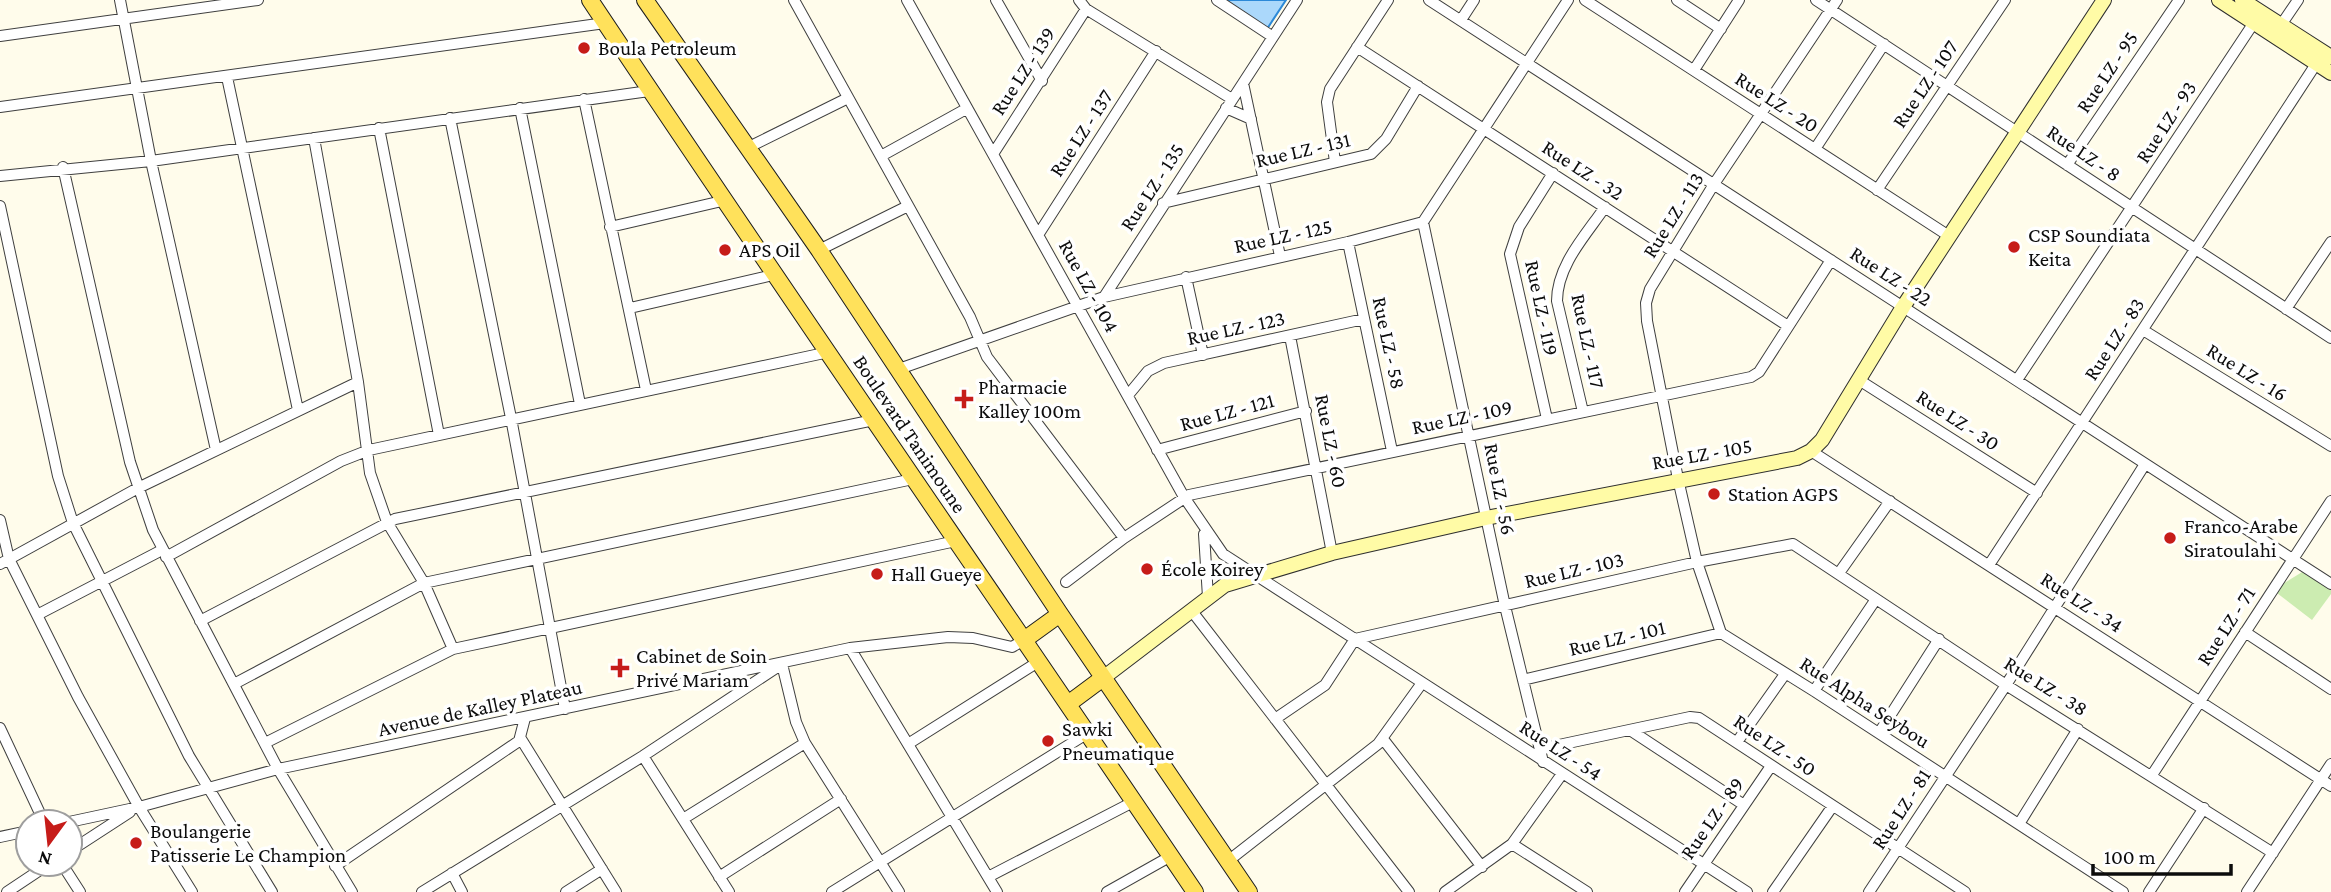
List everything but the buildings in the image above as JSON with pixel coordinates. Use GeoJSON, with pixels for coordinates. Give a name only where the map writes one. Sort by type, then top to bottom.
{"type":"FeatureCollection","features":[{"type":"Feature","properties":{"kind":"main road","name":"Boulevard Tanimoune"},"geometry":{"type":"LineString","coordinates":[[590,0],[722,201],[828,352],[1195,892]]}},
{"type":"Feature","properties":{"kind":"main road","name":"Boulevard Tanimoune"},"geometry":{"type":"LineString","coordinates":[[645,0],[819,250],[1060,614],[1249,892]]}},
{"type":"Feature","properties":{"kind":"main road"},"geometry":{"type":"LineString","coordinates":[[1811,451],[1822,440],[1903,307],[2104,0]]}},
{"type":"Feature","properties":{"kind":"main road"},"geometry":{"type":"LineString","coordinates":[[2219,0],[2331,73]]}},
{"type":"Feature","properties":{"kind":"main road"},"geometry":{"type":"LineString","coordinates":[[2242,0],[2331,57]]}},
{"type":"Feature","properties":{"kind":"main road","name":"Rue LZ - 105"},"geometry":{"type":"LineString","coordinates":[[1103,678],[1225,585],[1332,553],[1486,518],[1797,458],[1811,451]]}},
{"type":"Feature","properties":{"kind":"main road"},"geometry":{"type":"LineString","coordinates":[[1024,640],[1060,614]]}},
{"type":"Feature","properties":{"kind":"main road"},"geometry":{"type":"LineString","coordinates":[[1068,704],[1103,678]]}},
{"type":"Feature","properties":{"kind":"street"},"geometry":{"type":"LineString","coordinates":[[120,0],[152,161],[216,450]]}},
{"type":"Feature","properties":{"kind":"street"},"geometry":{"type":"LineString","coordinates":[[0,36],[258,0]]}},
{"type":"Feature","properties":{"kind":"street","name":"Rue LZ - 104"},"geometry":{"type":"LineString","coordinates":[[907,0],[966,110],[1203,528],[1223,554],[1355,639]]}},
{"type":"Feature","properties":{"kind":"street"},"geometry":{"type":"LineString","coordinates":[[996,0],[1042,81]]}},
{"type":"Feature","properties":{"kind":"street"},"geometry":{"type":"LineString","coordinates":[[1217,0],[1273,37]]}},
{"type":"Feature","properties":{"kind":"street","name":"Rue LZ - 135"},"geometry":{"type":"LineString","coordinates":[[1104,297],[1297,0]]}},
{"type":"Feature","properties":{"kind":"street"},"geometry":{"type":"LineString","coordinates":[[1335,162],[1327,102],[1330,89],[1388,0]]}},
{"type":"Feature","properties":{"kind":"street","name":"Rue LZ - 22"},"geometry":{"type":"LineString","coordinates":[[1429,0],[2331,584]]}},
{"type":"Feature","properties":{"kind":"street"},"geometry":{"type":"LineString","coordinates":[[1461,20],[1474,0]]}},
{"type":"Feature","properties":{"kind":"street"},"geometry":{"type":"LineString","coordinates":[[1423,222],[1568,0]]}},
{"type":"Feature","properties":{"kind":"street","name":"Rue LZ - 20"},"geometry":{"type":"LineString","coordinates":[[1585,0],[1949,236]]}},
{"type":"Feature","properties":{"kind":"street"},"geometry":{"type":"LineString","coordinates":[[1677,0],[1721,29]]}},
{"type":"Feature","properties":{"kind":"street"},"geometry":{"type":"LineString","coordinates":[[1693,71],[1739,0]]}},
{"type":"Feature","properties":{"kind":"street","name":"Rue LZ - 8"},"geometry":{"type":"LineString","coordinates":[[1816,0],[1834,5],[1884,44],[2331,338]]}},
{"type":"Feature","properties":{"kind":"street","name":"Rue LZ - 107"},"geometry":{"type":"LineString","coordinates":[[1877,190],[2005,0]]}},
{"type":"Feature","properties":{"kind":"street","name":"Rue LZ - 95"},"geometry":{"type":"LineString","coordinates":[[2067,165],[2179,0]]}},
{"type":"Feature","properties":{"kind":"street"},"geometry":{"type":"LineString","coordinates":[[2281,25],[2298,0]]}},
{"type":"Feature","properties":{"kind":"street"},"geometry":{"type":"LineString","coordinates":[[796,1],[970,317],[980,342],[1027,412],[1124,538]]}},
{"type":"Feature","properties":{"kind":"street"},"geometry":{"type":"LineString","coordinates":[[1082,4],[1156,51],[1251,119]]}},
{"type":"Feature","properties":{"kind":"street","name":"Rue LZ - 139"},"geometry":{"type":"LineString","coordinates":[[993,154],[1042,81],[1082,4]]}},
{"type":"Feature","properties":{"kind":"street","name":"Rue LZ - 113"},"geometry":{"type":"LineString","coordinates":[[1678,479],[1647,321],[1646,303],[1650,289],[1714,184],[1834,5]]}},
{"type":"Feature","properties":{"kind":"street"},"geometry":{"type":"LineString","coordinates":[[0,107],[605,23]]}},
{"type":"Feature","properties":{"kind":"street","name":"Rue LZ - 93"},"geometry":{"type":"LineString","coordinates":[[2017,380],[2133,209],[2253,24]]}},
{"type":"Feature","properties":{"kind":"street"},"geometry":{"type":"LineString","coordinates":[[1815,149],[1884,44]]}},
{"type":"Feature","properties":{"kind":"street","name":"Rue LZ - 32"},"geometry":{"type":"LineString","coordinates":[[1357,47],[1788,326]]}},
{"type":"Feature","properties":{"kind":"street","name":"Rue LZ - 137"},"geometry":{"type":"LineString","coordinates":[[1038,235],[1156,51]]}},
{"type":"Feature","properties":{"kind":"street","name":"Rue LZ - 83"},"geometry":{"type":"LineString","coordinates":[[1989,565],[2316,64]]}},
{"type":"Feature","properties":{"kind":"street"},"geometry":{"type":"LineString","coordinates":[[227,77],[298,410]]}},
{"type":"Feature","properties":{"kind":"street"},"geometry":{"type":"LineString","coordinates":[[1243,83],[1280,256]]}},
{"type":"Feature","properties":{"kind":"street","name":"Rue LZ - 131"},"geometry":{"type":"LineString","coordinates":[[1163,203],[1371,153],[1379,148],[1418,86]]}},
{"type":"Feature","properties":{"kind":"street"},"geometry":{"type":"LineString","coordinates":[[0,176],[63,167],[152,161],[649,91]]}},
{"type":"Feature","properties":{"kind":"street"},"geometry":{"type":"LineString","coordinates":[[749,147],[848,98]]}},
{"type":"Feature","properties":{"kind":"street"},"geometry":{"type":"LineString","coordinates":[[584,99],[646,390]]}},
{"type":"Feature","properties":{"kind":"street"},"geometry":{"type":"LineString","coordinates":[[520,108],[580,404]]}},
{"type":"Feature","properties":{"kind":"street"},"geometry":{"type":"LineString","coordinates":[[881,156],[966,110]]}},
{"type":"Feature","properties":{"kind":"street"},"geometry":{"type":"LineString","coordinates":[[450,118],[526,494],[565,709]]}},
{"type":"Feature","properties":{"kind":"street"},"geometry":{"type":"LineString","coordinates":[[379,128],[439,435]]}},
{"type":"Feature","properties":{"kind":"street"},"geometry":{"type":"LineString","coordinates":[[314,138],[358,382],[370,473],[387,522],[424,583],[453,649]]}},
{"type":"Feature","properties":{"kind":"street"},"geometry":{"type":"LineString","coordinates":[[63,167],[138,488],[164,553],[278,769],[352,892]]}},
{"type":"Feature","properties":{"kind":"street","name":"Rue LZ - 119"},"geometry":{"type":"LineString","coordinates":[[1547,419],[1510,254],[1519,227],[1553,173]]}},
{"type":"Feature","properties":{"kind":"street"},"geometry":{"type":"LineString","coordinates":[[610,228],[722,201]]}},
{"type":"Feature","properties":{"kind":"street"},"geometry":{"type":"LineString","coordinates":[[0,206],[58,476],[73,523],[205,787],[272,892]]}},
{"type":"Feature","properties":{"kind":"street"},"geometry":{"type":"LineString","coordinates":[[819,250],[908,206]]}},
{"type":"Feature","properties":{"kind":"street","name":"Rue LZ - 117"},"geometry":{"type":"LineString","coordinates":[[1583,412],[1557,301],[1557,286],[1562,271],[1605,207]]}},
{"type":"Feature","properties":{"kind":"street","name":"Rue LZ - 125"},"geometry":{"type":"LineString","coordinates":[[899,369],[1104,297],[1280,256],[1349,243],[1423,222]]}},
{"type":"Feature","properties":{"kind":"street","name":"Rue LZ - 56"},"geometry":{"type":"LineString","coordinates":[[1423,222],[1505,606],[1544,762]]}},
{"type":"Feature","properties":{"kind":"street"},"geometry":{"type":"LineString","coordinates":[[2286,309],[2331,242]]}},
{"type":"Feature","properties":{"kind":"street","name":"Rue LZ - 58"},"geometry":{"type":"LineString","coordinates":[[1349,243],[1392,451]]}},
{"type":"Feature","properties":{"kind":"street","name":"Rue LZ - 109"},"geometry":{"type":"LineString","coordinates":[[1066,582],[1184,497],[1392,451],[1661,398],[1756,375],[1831,260]]}},
{"type":"Feature","properties":{"kind":"street"},"geometry":{"type":"LineString","coordinates":[[630,308],[773,275]]}},
{"type":"Feature","properties":{"kind":"street"},"geometry":{"type":"LineString","coordinates":[[1186,277],[1203,355]]}},
{"type":"Feature","properties":{"kind":"street","name":"Rue LZ - 123"},"geometry":{"type":"LineString","coordinates":[[1129,394],[1155,366],[1364,320]]}},
{"type":"Feature","properties":{"kind":"street","name":"Rue LZ - 16"},"geometry":{"type":"LineString","coordinates":[[2143,330],[2331,446]]}},
{"type":"Feature","properties":{"kind":"street","name":"Rue LZ - 60"},"geometry":{"type":"LineString","coordinates":[[1290,336],[1318,467],[1332,553]]}},
{"type":"Feature","properties":{"kind":"street"},"geometry":{"type":"LineString","coordinates":[[37,615],[341,461],[369,450],[828,352]]}},
{"type":"Feature","properties":{"kind":"street","name":"Rue LZ - 30"},"geometry":{"type":"LineString","coordinates":[[1859,380],[2037,493]]}},
{"type":"Feature","properties":{"kind":"street"},"geometry":{"type":"LineString","coordinates":[[4,561],[138,488],[358,382]]}},
{"type":"Feature","properties":{"kind":"street","name":"Rue LZ - 121"},"geometry":{"type":"LineString","coordinates":[[1157,450],[1306,411]]}},
{"type":"Feature","properties":{"kind":"street"},"geometry":{"type":"LineString","coordinates":[[200,621],[387,522],[874,420]]}},
{"type":"Feature","properties":{"kind":"street","name":"Rue LZ - 34"},"geometry":{"type":"LineString","coordinates":[[1811,451],[2331,786]]}},
{"type":"Feature","properties":{"kind":"street","name":"Rue LZ - 81"},"geometry":{"type":"LineString","coordinates":[[1869,892],[2006,685],[2053,606],[2145,464]]}},
{"type":"Feature","properties":{"kind":"street"},"geometry":{"type":"LineString","coordinates":[[233,684],[424,583],[913,479]]}},
{"type":"Feature","properties":{"kind":"street"},"geometry":{"type":"LineString","coordinates":[[1678,479],[1697,562],[1720,634]]}},
{"type":"Feature","properties":{"kind":"street"},"geometry":{"type":"LineString","coordinates":[[1839,573],[1890,501]]}},
{"type":"Feature","properties":{"kind":"street","name":"Rue LZ - 71"},"geometry":{"type":"LineString","coordinates":[[2152,775],[2331,501]]}},
{"type":"Feature","properties":{"kind":"street"},"geometry":{"type":"LineString","coordinates":[[0,520],[4,561],[37,615],[139,807],[192,892]]}},
{"type":"Feature","properties":{"kind":"street"},"geometry":{"type":"LineString","coordinates":[[1203,528],[1208,597]]}},
{"type":"Feature","properties":{"kind":"street"},"geometry":{"type":"LineString","coordinates":[[265,743],[453,649],[956,541]]}},
{"type":"Feature","properties":{"kind":"street","name":"Rue LZ - 103"},"geometry":{"type":"LineString","coordinates":[[1355,639],[1783,544],[1802,547]]}},
{"type":"Feature","properties":{"kind":"street","name":"Rue LZ - 38"},"geometry":{"type":"LineString","coordinates":[[1802,547],[2006,685],[2273,853]]}},
{"type":"Feature","properties":{"kind":"street"},"geometry":{"type":"LineString","coordinates":[[1814,691],[1876,599]]}},
{"type":"Feature","properties":{"kind":"street"},"geometry":{"type":"LineString","coordinates":[[1191,610],[1324,786],[1409,892]]}},
{"type":"Feature","properties":{"kind":"street"},"geometry":{"type":"LineString","coordinates":[[2245,632],[2331,689]]}},
{"type":"Feature","properties":{"kind":"street","name":"Rue Alpha Seybou"},"geometry":{"type":"LineString","coordinates":[[1720,634],[1814,691],[2123,892]]}},
{"type":"Feature","properties":{"kind":"street","name":"Rue LZ - 101"},"geometry":{"type":"LineString","coordinates":[[1523,680],[1720,634]]}},
{"type":"Feature","properties":{"kind":"street","name":"Avenue de Kalley Plateau"},"geometry":{"type":"LineString","coordinates":[[84,819],[139,807],[278,769],[850,648],[948,637],[982,639],[1012,646],[1024,640]]}},
{"type":"Feature","properties":{"kind":"street"},"geometry":{"type":"LineString","coordinates":[[1275,719],[1325,685],[1355,639]]}},
{"type":"Feature","properties":{"kind":"street","name":"Rue LZ - 54"},"geometry":{"type":"LineString","coordinates":[[1355,639],[1748,892]]}},
{"type":"Feature","properties":{"kind":"street"},"geometry":{"type":"LineString","coordinates":[[1879,733],[1938,639]]}},
{"type":"Feature","properties":{"kind":"street"},"geometry":{"type":"LineString","coordinates":[[850,648],[997,892]]}},
{"type":"Feature","properties":{"kind":"street"},"geometry":{"type":"LineString","coordinates":[[908,744],[1038,662]]}},
{"type":"Feature","properties":{"kind":"street"},"geometry":{"type":"LineString","coordinates":[[422,892],[643,756],[782,664],[796,722],[805,743],[899,892]]}},
{"type":"Feature","properties":{"kind":"street"},"geometry":{"type":"LineString","coordinates":[[1737,743],[1785,674]]}},
{"type":"Feature","properties":{"kind":"street"},"geometry":{"type":"LineString","coordinates":[[1228,861],[1383,739],[1422,683]]}},
{"type":"Feature","properties":{"kind":"street"},"geometry":{"type":"LineString","coordinates":[[525,718],[521,739],[616,892]]}},
{"type":"Feature","properties":{"kind":"street","name":"Rue LZ - 50"},"geometry":{"type":"LineString","coordinates":[[1540,749],[1699,718],[1964,892]]}},
{"type":"Feature","properties":{"kind":"street"},"geometry":{"type":"LineString","coordinates":[[0,728],[37,808]]}},
{"type":"Feature","properties":{"kind":"street"},"geometry":{"type":"LineString","coordinates":[[2019,824],[2078,729]]}},
{"type":"Feature","properties":{"kind":"street"},"geometry":{"type":"LineString","coordinates":[[1630,730],[1744,805]]}},
{"type":"Feature","properties":{"kind":"street"},"geometry":{"type":"LineString","coordinates":[[832,892],[1087,733]]}},
{"type":"Feature","properties":{"kind":"street"},"geometry":{"type":"LineString","coordinates":[[335,866],[521,739]]}},
{"type":"Feature","properties":{"kind":"street"},"geometry":{"type":"LineString","coordinates":[[1383,739],[1482,867]]}},
{"type":"Feature","properties":{"kind":"street"},"geometry":{"type":"LineString","coordinates":[[683,819],[805,743]]}},
{"type":"Feature","properties":{"kind":"street"},"geometry":{"type":"LineString","coordinates":[[643,756],[729,892]]}},
{"type":"Feature","properties":{"kind":"street"},"geometry":{"type":"LineString","coordinates":[[2247,892],[2331,764]]}},
{"type":"Feature","properties":{"kind":"street","name":"Rue LZ - 89"},"geometry":{"type":"LineString","coordinates":[[1685,892],[1772,766]]}},
{"type":"Feature","properties":{"kind":"street"},"geometry":{"type":"LineString","coordinates":[[1445,892],[1512,844],[1562,774]]}},
{"type":"Feature","properties":{"kind":"street"},"geometry":{"type":"LineString","coordinates":[[719,877],[841,799]]}},
{"type":"Feature","properties":{"kind":"street"},"geometry":{"type":"LineString","coordinates":[[988,877],[1133,802]]}},
{"type":"Feature","properties":{"kind":"street"},"geometry":{"type":"LineString","coordinates":[[84,841],[139,807]]}},
{"type":"Feature","properties":{"kind":"street"},"geometry":{"type":"LineString","coordinates":[[1773,892],[1832,807]]}},
{"type":"Feature","properties":{"kind":"street"},"geometry":{"type":"LineString","coordinates":[[2150,892],[2204,808]]}},
{"type":"Feature","properties":{"kind":"street"},"geometry":{"type":"LineString","coordinates":[[1512,844],[1587,892]]}},
{"type":"Feature","properties":{"kind":"street"},"geometry":{"type":"LineString","coordinates":[[1107,892],[1171,856]]}},
{"type":"Feature","properties":{"kind":"street"},"geometry":{"type":"LineString","coordinates":[[566,892],[602,869]]}},
{"type":"Feature","properties":{"kind":"street"},"geometry":{"type":"LineString","coordinates":[[452,873],[462,892]]}},
{"type":"Feature","properties":{"kind":"street"},"geometry":{"type":"LineString","coordinates":[[7,892],[28,878]]}},
{"type":"Feature","properties":{"kind":"green space"},"geometry":{"type":"Polygon","coordinates":[[[2307,569],[2331,584],[2331,594],[2312,620],[2273,590],[2307,569]]]}},
{"type":"Feature","properties":{"kind":"water"},"geometry":{"type":"Polygon","coordinates":[[[1223,0],[1286,0],[1267,29],[1223,0]]]}},
{"type":"Feature","properties":{"kind":"place","name":"Boula Petroleum"},"geometry":{"type":"Point","coordinates":[584,48]}},
{"type":"Feature","properties":{"kind":"place","name":"CSP Soundiata Keita"},"geometry":{"type":"Point","coordinates":[2014,247]}},
{"type":"Feature","properties":{"kind":"place","name":"APS Oil"},"geometry":{"type":"Point","coordinates":[725,250]}},
{"type":"Feature","properties":{"kind":"place","name":"Pharmacie Kalley 100m"},"geometry":{"type":"Point","coordinates":[964,399]}},
{"type":"Feature","properties":{"kind":"place","name":"Station AGPS"},"geometry":{"type":"Point","coordinates":[1714,494]}},
{"type":"Feature","properties":{"kind":"place","name":"Franco-Arabe Siratoulahi"},"geometry":{"type":"Point","coordinates":[2170,538]}},
{"type":"Feature","properties":{"kind":"place","name":"École Koirey"},"geometry":{"type":"Point","coordinates":[1147,569]}},
{"type":"Feature","properties":{"kind":"place","name":"Hall Gueye"},"geometry":{"type":"Point","coordinates":[877,574]}},
{"type":"Feature","properties":{"kind":"place","name":"Cabinet de Soin Privé Mariam"},"geometry":{"type":"Point","coordinates":[620,668]}},
{"type":"Feature","properties":{"kind":"place","name":"Sawki Pneumatique"},"geometry":{"type":"Point","coordinates":[1048,741]}},
{"type":"Feature","properties":{"kind":"place","name":"Boulangerie Patisserie Le Champion"},"geometry":{"type":"Point","coordinates":[136,843]}}]}
